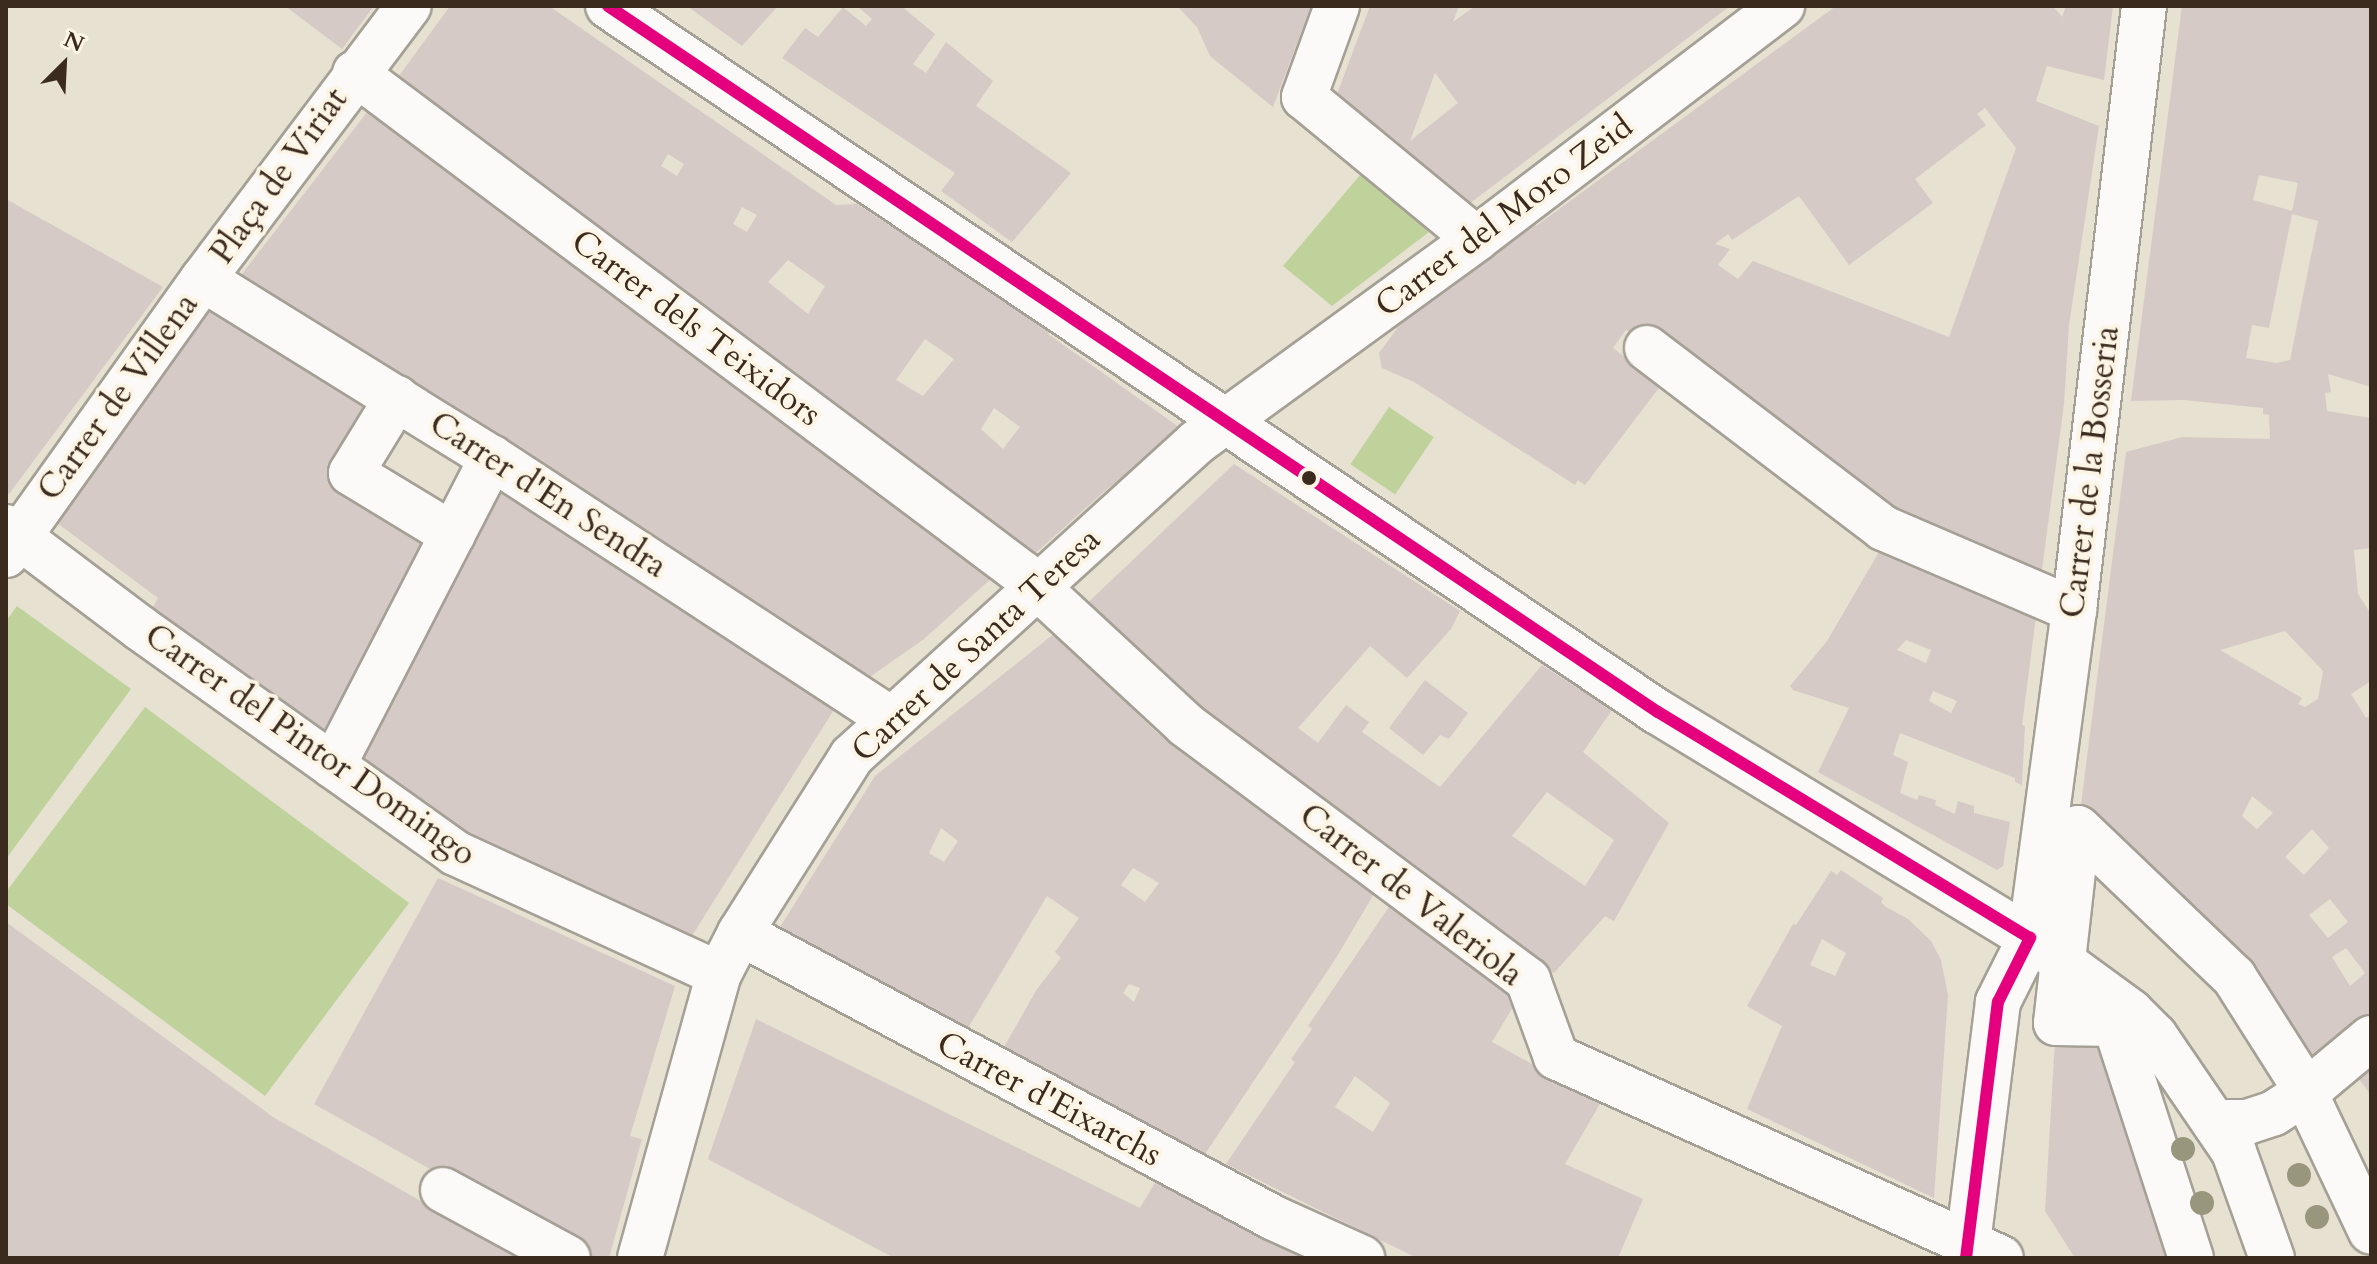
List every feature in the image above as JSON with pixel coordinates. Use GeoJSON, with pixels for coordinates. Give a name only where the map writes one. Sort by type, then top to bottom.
{"type":"FeatureCollection","features":[{"type":"Feature","properties":{"kind":"street"},"geometry":{"type":"LineString","coordinates":[[355,73],[409,6]]}},
{"type":"Feature","properties":{"kind":"street"},"geometry":{"type":"LineString","coordinates":[[608,6],[1658,712],[2047,951],[2131,1012],[2155,1036],[2214,1114],[2234,1152],[2272,1258]]}},
{"type":"Feature","properties":{"kind":"street"},"geometry":{"type":"LineString","coordinates":[[1337,6],[1304,97],[1476,239]]}},
{"type":"Feature","properties":{"kind":"street","name":"Carrer del Moro Zeid"},"geometry":{"type":"LineString","coordinates":[[1223,422],[1476,239],[1782,6]]}},
{"type":"Feature","properties":{"kind":"street","name":"Carrer de la Bosseria"},"geometry":{"type":"LineString","coordinates":[[2047,951],[2074,610],[2144,6]]}},
{"type":"Feature","properties":{"kind":"street","name":"Plaça de Viriat"},"geometry":{"type":"LineString","coordinates":[[203,279],[355,73]]}},
{"type":"Feature","properties":{"kind":"street","name":"Carrer dels Teixidors"},"geometry":{"type":"LineString","coordinates":[[355,73],[1036,585]]}},
{"type":"Feature","properties":{"kind":"street","name":"Carrer d'En Sendra"},"geometry":{"type":"LineString","coordinates":[[203,279],[492,458],[890,718]]}},
{"type":"Feature","properties":{"kind":"street","name":"Carrer de Villena"},"geometry":{"type":"LineString","coordinates":[[10,539],[203,279]]}},
{"type":"Feature","properties":{"kind":"street"},"geometry":{"type":"LineString","coordinates":[[1647,348],[1883,528],[2074,610]]}},
{"type":"Feature","properties":{"kind":"street"},"geometry":{"type":"LineString","coordinates":[[397,398],[351,473],[453,535]]}},
{"type":"Feature","properties":{"kind":"street","name":"Carrer de Santa Teresa"},"geometry":{"type":"LineString","coordinates":[[640,1258],[719,974],[740,933],[852,756],[1036,585],[1223,422]]}},
{"type":"Feature","properties":{"kind":"street"},"geometry":{"type":"LineString","coordinates":[[333,766],[492,458]]}},
{"type":"Feature","properties":{"kind":"street","name":"Carrer del Pintor Domingo"},"geometry":{"type":"LineString","coordinates":[[10,539],[455,853],[719,974]]}},
{"type":"Feature","properties":{"kind":"street","name":"Carrer de Valeriola"},"geometry":{"type":"LineString","coordinates":[[1036,585],[1186,725],[1528,980],[1556,1057],[1978,1254]]}},
{"type":"Feature","properties":{"kind":"street"},"geometry":{"type":"LineString","coordinates":[[2191,1258],[2115,1024],[2056,1023],[2047,951],[2078,828],[2234,977],[2371,1232]]}},
{"type":"Feature","properties":{"kind":"street","name":"Carrer d'Eixarchs"},"geometry":{"type":"LineString","coordinates":[[740,933],[1274,1218],[1362,1258]]}},
{"type":"Feature","properties":{"kind":"street"},"geometry":{"type":"LineString","coordinates":[[1978,1254],[1998,1002],[2047,951]]}},
{"type":"Feature","properties":{"kind":"street"},"geometry":{"type":"LineString","coordinates":[[2214,1114],[2259,1119],[2305,1107],[2371,1038]]}},
{"type":"Feature","properties":{"kind":"street"},"geometry":{"type":"LineString","coordinates":[[2305,1107],[2371,1164]]}},
{"type":"Feature","properties":{"kind":"street"},"geometry":{"type":"LineString","coordinates":[[443,1190],[568,1258]]}},
{"type":"Feature","properties":{"kind":"green space"},"geometry":{"type":"Polygon","coordinates":[[[1361,174],[1429,232],[1332,306],[1283,266],[1361,174]]]}},
{"type":"Feature","properties":{"kind":"green space"},"geometry":{"type":"Polygon","coordinates":[[[1389,407],[1434,437],[1395,494],[1350,464],[1389,407]]]}},
{"type":"Feature","properties":{"kind":"green space"},"geometry":{"type":"Polygon","coordinates":[[[17,606],[131,689],[6,859],[6,621],[17,606]]]}},
{"type":"Feature","properties":{"kind":"green space"},"geometry":{"type":"Polygon","coordinates":[[[145,707],[409,903],[265,1096],[6,904],[6,892],[145,707]]]}},
{"type":"Feature","properties":{"kind":"building"},"geometry":{"type":"Polygon","coordinates":[[[285,6],[374,6],[342,49],[285,6]]]}},
{"type":"Feature","properties":{"kind":"building"},"geometry":{"type":"Polygon","coordinates":[[[450,6],[549,6],[836,205],[857,204],[1051,330],[1048,334],[1183,430],[1106,490],[1031,557],[396,80],[450,6]],[[668,154],[661,166],[677,176],[684,164],[668,154]],[[742,207],[733,224],[747,232],[757,215],[742,207]],[[788,260],[768,282],[808,314],[825,286],[788,260]],[[925,339],[896,380],[923,396],[954,359],[925,339]],[[994,408],[981,429],[1003,449],[1020,427],[994,408]]]}},
{"type":"Feature","properties":{"kind":"building"},"geometry":{"type":"Polygon","coordinates":[[[687,6],[778,6],[742,46],[687,6]]]}},
{"type":"Feature","properties":{"kind":"building"},"geometry":{"type":"Polygon","coordinates":[[[857,6],[901,6],[935,34],[913,64],[926,73],[946,42],[993,81],[976,106],[1071,173],[1012,242],[941,191],[955,173],[782,58],[805,28],[818,37],[843,7],[866,26],[872,19],[857,6]]]}},
{"type":"Feature","properties":{"kind":"building"},"geometry":{"type":"Polygon","coordinates":[[[1177,6],[1311,6],[1273,107],[1210,56],[1197,27],[1177,6]]]}},
{"type":"Feature","properties":{"kind":"building"},"geometry":{"type":"Polygon","coordinates":[[[1370,6],[1459,6],[1453,22],[1475,6],[1730,6],[1469,204],[1337,94],[1370,6]],[[1435,73],[1410,141],[1458,103],[1435,73]]]}},
{"type":"Feature","properties":{"kind":"building"},"geometry":{"type":"Polygon","coordinates":[[[1836,6],[2053,6],[2062,17],[2066,6],[2113,6],[2104,80],[2047,66],[2036,101],[2099,126],[2069,325],[2064,404],[2041,577],[1890,515],[1713,382],[1626,330],[1613,348],[1662,384],[1585,485],[1578,480],[1575,485],[1414,382],[1382,368],[1379,353],[1410,311],[1531,220],[1536,226],[1836,6]],[[1985,108],[1977,114],[1986,125],[1915,179],[1933,203],[1849,265],[1799,196],[1732,240],[1728,234],[1715,244],[1730,249],[1718,265],[1738,279],[1753,261],[1949,337],[2016,148],[1985,108]]]}},
{"type":"Feature","properties":{"kind":"building"},"geometry":{"type":"Polygon","coordinates":[[[2182,6],[2371,6],[2371,387],[2328,374],[2331,392],[2325,393],[2327,411],[2371,418],[2371,548],[2354,550],[2358,594],[2371,614],[2371,681],[2351,694],[2366,718],[2371,715],[2371,1019],[2298,1078],[2078,828],[2126,452],[2182,437],[2270,439],[2269,415],[2263,414],[2263,408],[2183,400],[2131,401],[2182,6]],[[2259,175],[2253,200],[2292,211],[2298,183],[2259,175]],[[2292,214],[2269,328],[2252,325],[2246,358],[2276,363],[2290,360],[2318,221],[2292,214]],[[2285,631],[2220,650],[2302,698],[2298,704],[2305,707],[2318,699],[2323,671],[2285,631]],[[2252,796],[2242,816],[2257,829],[2273,813],[2252,796]],[[2312,829],[2285,857],[2304,875],[2329,848],[2312,829]],[[2330,899],[2309,915],[2328,938],[2348,922],[2330,899]],[[2346,948],[2332,957],[2350,986],[2365,973],[2346,948]]]}},
{"type":"Feature","properties":{"kind":"building"},"geometry":{"type":"Polygon","coordinates":[[[371,107],[736,373],[965,560],[993,577],[924,639],[864,681],[238,279],[371,107]]]}},
{"type":"Feature","properties":{"kind":"building"},"geometry":{"type":"Polygon","coordinates":[[[6,199],[163,287],[9,494],[6,492],[6,199]]]}},
{"type":"Feature","properties":{"kind":"building"},"geometry":{"type":"Polygon","coordinates":[[[210,308],[377,407],[332,481],[439,546],[334,741],[150,612],[158,598],[53,520],[210,308]]]}},
{"type":"Feature","properties":{"kind":"building"},"geometry":{"type":"Polygon","coordinates":[[[1234,464],[1460,611],[1451,629],[1407,678],[1370,646],[1298,728],[1318,743],[1346,705],[1369,722],[1362,732],[1440,787],[1542,665],[1612,710],[1583,752],[1669,823],[1614,921],[1605,916],[1554,973],[1381,858],[1079,611],[1234,464]],[[1547,792],[1512,836],[1585,886],[1614,840],[1547,792]]]}},
{"type":"Feature","properties":{"kind":"building"},"geometry":{"type":"Polygon","coordinates":[[[495,475],[835,708],[690,939],[480,841],[353,754],[495,475]]]}},
{"type":"Feature","properties":{"kind":"building"},"geometry":{"type":"Polygon","coordinates":[[[1879,552],[2037,609],[2022,725],[2025,726],[2022,785],[2015,782],[2015,778],[1900,733],[1893,755],[1908,762],[1900,793],[1917,800],[1919,795],[1936,800],[1935,805],[1955,814],[1958,801],[1974,806],[1974,813],[2010,822],[2003,866],[1997,870],[1818,772],[1849,708],[1793,690],[1790,686],[1827,641],[1879,552]],[[1906,640],[1897,650],[1926,663],[1931,650],[1906,640]],[[1933,691],[1929,701],[1951,713],[1957,701],[1933,691]]]}},
{"type":"Feature","properties":{"kind":"building"},"geometry":{"type":"Polygon","coordinates":[[[1055,633],[1156,732],[1378,887],[1336,958],[1205,1154],[1004,1047],[1037,989],[1061,958],[1055,952],[1079,918],[1047,896],[968,1028],[780,927],[875,776],[1055,633]],[[941,828],[929,853],[944,862],[958,841],[941,828]],[[1133,868],[1121,885],[1145,902],[1159,883],[1133,868]],[[1129,984],[1123,993],[1134,1002],[1140,988],[1129,984]]]}},
{"type":"Feature","properties":{"kind":"building"},"geometry":{"type":"Polygon","coordinates":[[[1425,680],[1468,713],[1449,739],[1440,735],[1423,755],[1389,728],[1425,680]]]}},
{"type":"Feature","properties":{"kind":"building"},"geometry":{"type":"Polygon","coordinates":[[[1841,870],[1883,898],[1881,902],[1886,907],[1908,919],[1931,941],[1941,960],[1948,995],[1934,1198],[1747,1109],[1782,1026],[1747,1006],[1793,924],[1796,925],[1831,871],[1837,875],[1841,870]],[[1822,939],[1810,965],[1835,976],[1846,953],[1822,939]]]}},
{"type":"Feature","properties":{"kind":"building"},"geometry":{"type":"Polygon","coordinates":[[[438,878],[675,986],[630,1136],[642,1139],[609,1258],[589,1258],[314,1104],[438,878]]]}},
{"type":"Feature","properties":{"kind":"building"},"geometry":{"type":"Polygon","coordinates":[[[1397,895],[1526,985],[1492,1042],[1601,1102],[1565,1164],[1643,1199],[1618,1258],[1417,1258],[1226,1164],[1295,1062],[1291,1059],[1312,1029],[1308,1026],[1397,895]],[[1355,1076],[1335,1107],[1373,1132],[1390,1103],[1355,1076]]]}},
{"type":"Feature","properties":{"kind":"building"},"geometry":{"type":"Polygon","coordinates":[[[6,922],[273,1117],[521,1258],[6,1258],[6,922]]]}},
{"type":"Feature","properties":{"kind":"building"},"geometry":{"type":"Polygon","coordinates":[[[756,1019],[1140,1208],[1160,1174],[1334,1258],[894,1258],[708,1159],[756,1019]]]}},
{"type":"Feature","properties":{"kind":"building"},"geometry":{"type":"Polygon","coordinates":[[[2056,1023],[2115,1024],[2191,1258],[2075,1258],[2045,1211],[2056,1023]]]}},
{"type":"Feature","properties":{"kind":"building"},"geometry":{"type":"Polygon","coordinates":[[[2371,1068],[2371,1095],[2358,1078],[2371,1068]]]}},
{"type":"Feature","properties":{"kind":"transit line"},"geometry":{"type":"LineString","coordinates":[[608,6],[1658,712],[2030,938]]}},
{"type":"Feature","properties":{"kind":"transit line"},"geometry":{"type":"LineString","coordinates":[[1966,1258],[1998,1002],[2030,938]]}}]}
